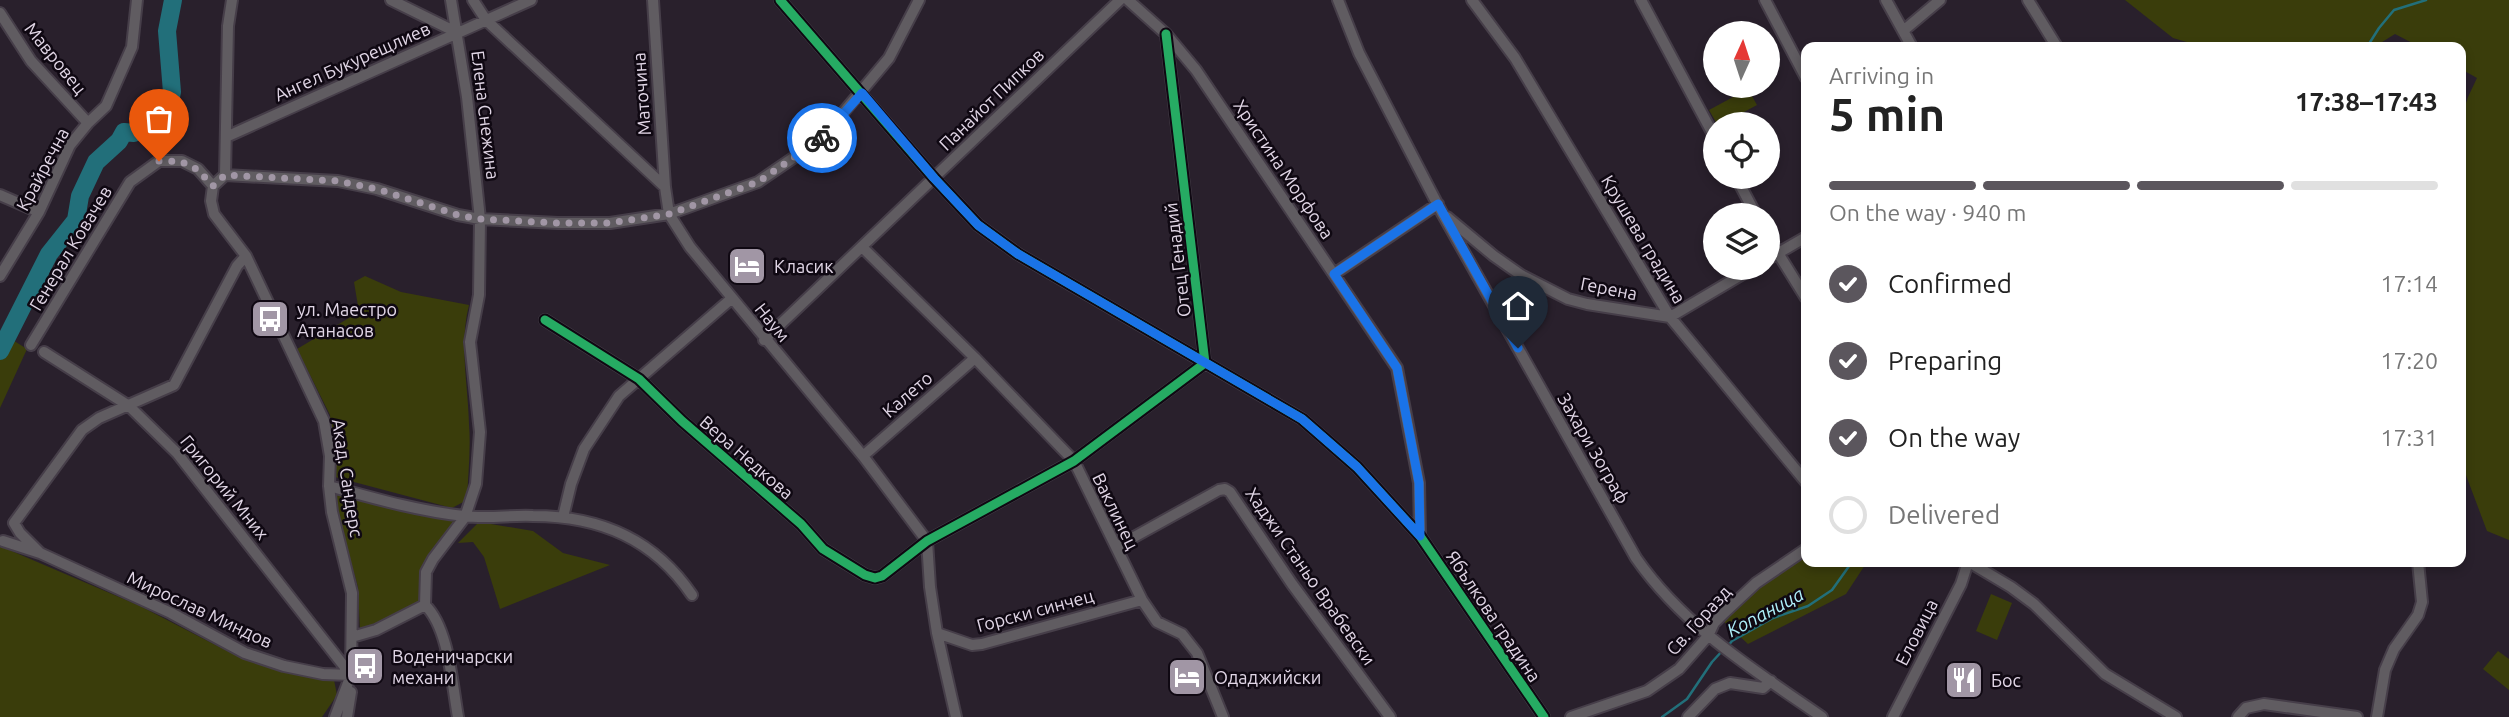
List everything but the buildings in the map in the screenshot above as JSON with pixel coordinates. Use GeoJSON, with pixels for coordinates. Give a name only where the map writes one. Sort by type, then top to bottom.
{"type":"FeatureCollection","features":[{"type":"Feature","properties":{"kind":"street","name":"Крайречна"},"geometry":{"type":"LineString","coordinates":[[0,276],[39,212],[70,145],[106,106],[132,47],[137,0]]}},
{"type":"Feature","properties":{"kind":"street"},"geometry":{"type":"LineString","coordinates":[[225,175],[228,26],[232,0]]}},
{"type":"Feature","properties":{"kind":"street"},"geometry":{"type":"LineString","coordinates":[[391,0],[458,33]]}},
{"type":"Feature","properties":{"kind":"street","name":"Елена Снежина"},"geometry":{"type":"LineString","coordinates":[[425,605],[426,572],[465,517],[476,484],[480,432],[470,342],[479,295],[480,219],[458,33],[451,0]]}},
{"type":"Feature","properties":{"kind":"street"},"geometry":{"type":"LineString","coordinates":[[473,0],[486,20],[665,187]]}},
{"type":"Feature","properties":{"kind":"street","name":"Ангел Букурещлиев"},"geometry":{"type":"LineString","coordinates":[[226,136],[531,0]]}},
{"type":"Feature","properties":{"kind":"street","name":"Маточина"},"geometry":{"type":"LineString","coordinates":[[653,0],[665,187]]}},
{"type":"Feature","properties":{"kind":"street","name":"Ябълкова градина"},"geometry":{"type":"LineString","coordinates":[[780,0],[978,225],[1018,254],[1302,419],[1357,467],[1420,536],[1544,717]]}},
{"type":"Feature","properties":{"kind":"street"},"geometry":{"type":"LineString","coordinates":[[129,406],[174,385],[237,266],[246,256],[214,214],[211,201],[213,186],[225,175],[338,181],[377,189],[458,215],[480,219],[610,223],[669,214],[758,182],[821,139],[889,58],[919,0]]}},
{"type":"Feature","properties":{"kind":"street","name":"Панайот Пипков"},"geometry":{"type":"LineString","coordinates":[[764,340],[1120,0]]}},
{"type":"Feature","properties":{"kind":"street","name":"Христина Морфова"},"geometry":{"type":"LineString","coordinates":[[1128,0],[1166,34],[1196,70],[1397,368],[1419,483],[1420,536]]}},
{"type":"Feature","properties":{"kind":"street","name":"Захари Зограф"},"geometry":{"type":"LineString","coordinates":[[1338,0],[1359,53],[1440,209],[1636,558],[1671,602],[1712,639],[1822,717]]}},
{"type":"Feature","properties":{"kind":"street","name":"Крушева градина"},"geometry":{"type":"LineString","coordinates":[[1472,0],[1515,58],[1670,317],[1801,476]]}},
{"type":"Feature","properties":{"kind":"street"},"geometry":{"type":"LineString","coordinates":[[1641,0],[1703,116]]}},
{"type":"Feature","properties":{"kind":"street"},"geometry":{"type":"LineString","coordinates":[[1765,0],[1801,68]]}},
{"type":"Feature","properties":{"kind":"street"},"geometry":{"type":"LineString","coordinates":[[1886,0],[1909,42]]}},
{"type":"Feature","properties":{"kind":"street"},"geometry":{"type":"LineString","coordinates":[[1903,31],[1940,0]]}},
{"type":"Feature","properties":{"kind":"street"},"geometry":{"type":"LineString","coordinates":[[2028,0],[2054,42]]}},
{"type":"Feature","properties":{"kind":"street","name":"Мавровец"},"geometry":{"type":"LineString","coordinates":[[0,13],[31,61],[88,123]]}},
{"type":"Feature","properties":{"kind":"street","name":"Отец Генадий"},"geometry":{"type":"LineString","coordinates":[[1166,34],[1205,363]]}},
{"type":"Feature","properties":{"kind":"street","name":"Генерал Ковачев"},"geometry":{"type":"LineString","coordinates":[[32,345],[131,183],[159,161],[182,161],[198,169],[213,186]]}},
{"type":"Feature","properties":{"kind":"street","name":"Наум"},"geometry":{"type":"LineString","coordinates":[[665,187],[669,214],[690,247],[764,340],[863,456],[927,541]]}},
{"type":"Feature","properties":{"kind":"street"},"geometry":{"type":"LineString","coordinates":[[0,195],[39,212]]}},
{"type":"Feature","properties":{"kind":"street"},"geometry":{"type":"LineString","coordinates":[[1334,274],[1440,209]]}},
{"type":"Feature","properties":{"kind":"street","name":"Герена"},"geometry":{"type":"LineString","coordinates":[[1440,209],[1494,256],[1521,275],[1568,299],[1670,317]]}},
{"type":"Feature","properties":{"kind":"street"},"geometry":{"type":"LineString","coordinates":[[1780,252],[1801,240]]}},
{"type":"Feature","properties":{"kind":"street","name":"Ваклинец"},"geometry":{"type":"LineString","coordinates":[[862,247],[975,358],[1074,461],[1142,600],[1157,622],[1182,634],[1197,653],[1223,717]]}},
{"type":"Feature","properties":{"kind":"street","name":"Акад. Сандерс"},"geometry":{"type":"LineString","coordinates":[[246,256],[324,421],[330,456],[329,486],[335,528],[350,583],[351,675],[335,717]]}},
{"type":"Feature","properties":{"kind":"street"},"geometry":{"type":"LineString","coordinates":[[1780,266],[1801,292]]}},
{"type":"Feature","properties":{"kind":"street"},"geometry":{"type":"LineString","coordinates":[[1670,317],[1733,280]]}},
{"type":"Feature","properties":{"kind":"street"},"geometry":{"type":"LineString","coordinates":[[563,517],[584,449],[619,396],[731,299]]}},
{"type":"Feature","properties":{"kind":"street","name":"Вера Недкова"},"geometry":{"type":"LineString","coordinates":[[545,320],[639,379],[682,421],[801,524],[823,549],[865,575],[875,578],[882,576],[927,541]]}},
{"type":"Feature","properties":{"kind":"street","name":"Григорий Мних"},"geometry":{"type":"LineString","coordinates":[[44,352],[129,406],[177,453],[351,675]]}},
{"type":"Feature","properties":{"kind":"street","name":"Калето"},"geometry":{"type":"LineString","coordinates":[[863,456],[975,358]]}},
{"type":"Feature","properties":{"kind":"street"},"geometry":{"type":"LineString","coordinates":[[956,717],[937,633],[927,541],[1074,461],[1205,363]]}},
{"type":"Feature","properties":{"kind":"street","name":"Мирослав Миндов"},"geometry":{"type":"LineString","coordinates":[[40,553],[13,523],[82,430],[99,418],[129,406]]}},
{"type":"Feature","properties":{"kind":"street"},"geometry":{"type":"LineString","coordinates":[[329,486],[465,517],[563,517],[592,522],[627,535],[665,562],[692,596]]}},
{"type":"Feature","properties":{"kind":"street","name":"Хаджи Станьо Врабевски"},"geometry":{"type":"LineString","coordinates":[[1116,547],[1219,490],[1230,492],[1292,584],[1390,717]]}},
{"type":"Feature","properties":{"kind":"street","name":"Мирослав Миндов"},"geometry":{"type":"LineString","coordinates":[[3,541],[40,553],[171,613],[245,653],[284,666],[323,674],[351,675]]}},
{"type":"Feature","properties":{"kind":"street","name":"Св. Горазд"},"geometry":{"type":"LineString","coordinates":[[1571,717],[1647,691],[1679,669],[1712,639],[1714,622],[1756,583],[1801,552]]}},
{"type":"Feature","properties":{"kind":"street","name":"Еловица"},"geometry":{"type":"LineString","coordinates":[[1893,717],[1961,584],[1966,567]]}},
{"type":"Feature","properties":{"kind":"street"},"geometry":{"type":"LineString","coordinates":[[1977,567],[2034,604],[2105,674],[2176,717]]}},
{"type":"Feature","properties":{"kind":"street"},"geometry":{"type":"LineString","coordinates":[[2377,717],[2385,670],[2394,649],[2418,615],[2422,603],[2418,567]]}},
{"type":"Feature","properties":{"kind":"street","name":"Горски синчец"},"geometry":{"type":"LineString","coordinates":[[937,633],[972,645],[982,644],[1142,600]]}},
{"type":"Feature","properties":{"kind":"street"},"geometry":{"type":"LineString","coordinates":[[352,637],[376,630],[425,605],[435,615],[445,646],[458,717]]}},
{"type":"Feature","properties":{"kind":"street"},"geometry":{"type":"LineString","coordinates":[[346,717],[351,675]]}},
{"type":"Feature","properties":{"kind":"street"},"geometry":{"type":"LineString","coordinates":[[1688,717],[1715,689],[1730,683],[1763,688],[1770,681]]}},
{"type":"Feature","properties":{"kind":"street"},"geometry":{"type":"LineString","coordinates":[[2238,717],[2246,708],[2264,704],[2357,717]]}},
{"type":"Feature","properties":{"kind":"shaded area"},"geometry":{"type":"Polygon","coordinates":[[[2125,0],[2509,0],[2509,540],[2487,531],[2466,475],[2466,103],[2477,78],[2466,72],[2466,42],[2410,42],[2395,34],[2382,42],[2187,42],[2173,38],[2125,0]]]}},
{"type":"Feature","properties":{"kind":"shaded area"},"geometry":{"type":"Polygon","coordinates":[[[1731,98],[1753,98],[1757,105],[1744,112],[1709,110],[1731,98]]]}},
{"type":"Feature","properties":{"kind":"shaded area"},"geometry":{"type":"Polygon","coordinates":[[[365,276],[401,292],[469,305],[464,349],[470,433],[467,500],[452,508],[335,477],[330,415],[297,349],[359,312],[354,282],[365,276]]]}},
{"type":"Feature","properties":{"kind":"shaded area"},"geometry":{"type":"Polygon","coordinates":[[[0,332],[27,349],[0,408],[0,332]]]}},
{"type":"Feature","properties":{"kind":"shaded area"},"geometry":{"type":"Polygon","coordinates":[[[337,492],[458,521],[432,554],[426,604],[378,628],[360,631],[358,587],[337,513],[337,492]]]}},
{"type":"Feature","properties":{"kind":"shaded area"},"geometry":{"type":"Polygon","coordinates":[[[479,522],[533,531],[563,553],[610,565],[500,609],[484,557],[473,542],[458,543],[479,522]]]}},
{"type":"Feature","properties":{"kind":"shaded area"},"geometry":{"type":"Polygon","coordinates":[[[0,546],[140,606],[229,652],[276,670],[334,680],[337,695],[322,717],[0,717],[0,546]]]}},
{"type":"Feature","properties":{"kind":"shaded area"},"geometry":{"type":"Polygon","coordinates":[[[1801,558],[1801,567],[1864,567],[1846,594],[1748,644],[1722,620],[1758,587],[1801,558]]]}},
{"type":"Feature","properties":{"kind":"shaded area"},"geometry":{"type":"Polygon","coordinates":[[[1991,594],[2012,603],[1997,640],[1976,631],[1991,594]]]}},
{"type":"Feature","properties":{"kind":"shaded area"},"geometry":{"type":"Polygon","coordinates":[[[2498,651],[2509,659],[2509,690],[2483,669],[2498,651]]]}},
{"type":"Feature","properties":{"kind":"waterway"},"geometry":{"type":"LineString","coordinates":[[0,351],[49,254],[76,220],[80,196],[96,162],[119,141],[124,132],[134,133],[163,114],[169,105],[172,92],[167,31],[173,0]]}},
{"type":"Feature","properties":{"kind":"waterway","name":"Копаница"},"geometry":{"type":"LineString","coordinates":[[2370,42],[2394,10],[2426,0]]}},
{"type":"Feature","properties":{"kind":"waterway","name":"Копаница"},"geometry":{"type":"LineString","coordinates":[[1728,646],[1732,641],[1773,618],[1808,606],[1832,590],[1848,567]]}},
{"type":"Feature","properties":{"kind":"waterway","name":"Копаница"},"geometry":{"type":"LineString","coordinates":[[1662,717],[1687,699],[1723,650]]}},
{"type":"Feature","properties":{"kind":"cycle path"},"geometry":{"type":"LineString","coordinates":[[780,0],[978,225],[1018,254],[1302,419],[1357,467],[1420,536],[1544,717]]}},
{"type":"Feature","properties":{"kind":"cycle path"},"geometry":{"type":"LineString","coordinates":[[545,320],[639,379],[682,421],[801,524],[823,549],[865,575],[875,578],[882,576],[927,541],[1074,461],[1205,363],[1166,34]]}},
{"type":"Feature","properties":{"kind":"way so far"},"geometry":{"type":"LineString","coordinates":[[159,161],[182,161],[198,169],[213,186],[225,175],[338,181],[377,189],[458,215],[480,219],[610,223],[669,214],[758,182],[822,138]]}},
{"type":"Feature","properties":{"kind":"place","name":"Класик"},"geometry":{"type":"Point","coordinates":[747,266]}},
{"type":"Feature","properties":{"kind":"place","name":"ул. Маестро Атанасов"},"geometry":{"type":"Point","coordinates":[270,319]}},
{"type":"Feature","properties":{"kind":"place","name":"Воденичарски механи"},"geometry":{"type":"Point","coordinates":[365,666]}},
{"type":"Feature","properties":{"kind":"place","name":"Одаджийски"},"geometry":{"type":"Point","coordinates":[1187,677]}},
{"type":"Feature","properties":{"kind":"place","name":"Бос"},"geometry":{"type":"Point","coordinates":[1964,680]}},
{"type":"Feature","properties":{"kind":"route"},"geometry":{"type":"LineString","coordinates":[[822,138],[862,93],[978,225],[1018,254],[1302,419],[1357,467],[1420,536],[1419,483],[1397,368],[1334,274],[1438,204],[1518,348]]}}]}
